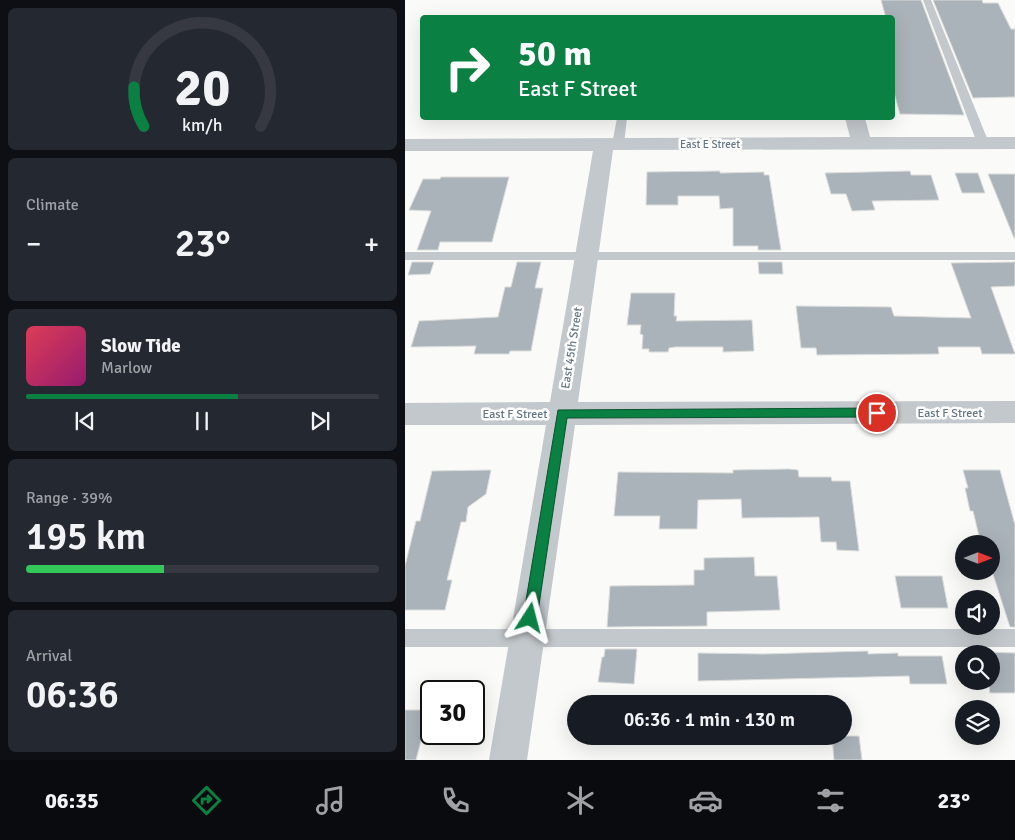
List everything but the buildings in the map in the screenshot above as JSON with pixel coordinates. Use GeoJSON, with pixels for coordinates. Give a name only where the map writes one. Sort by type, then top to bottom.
{"type":"FeatureCollection","features":[{"type":"Feature","properties":{"kind":"street"},"geometry":{"type":"LineString","coordinates":[[856,120],[862,144]]}},
{"type":"Feature","properties":{"kind":"street","name":"East E Street"},"geometry":{"type":"LineString","coordinates":[[405,145],[1015,143]]}},
{"type":"Feature","properties":{"kind":"street","name":"East 45th Street"},"geometry":{"type":"LineString","coordinates":[[508,760],[587,255],[611,144]]}},
{"type":"Feature","properties":{"kind":"street","name":"East F Street"},"geometry":{"type":"LineString","coordinates":[[405,414],[1015,412]]}},
{"type":"Feature","properties":{"kind":"lane"},"geometry":{"type":"LineString","coordinates":[[927,0],[983,143]]}},
{"type":"Feature","properties":{"kind":"lane","name":"East 45th Street"},"geometry":{"type":"LineString","coordinates":[[611,144],[621,120]]}},
{"type":"Feature","properties":{"kind":"lane"},"geometry":{"type":"LineString","coordinates":[[405,256],[1015,256]]}},
{"type":"Feature","properties":{"kind":"lane"},"geometry":{"type":"LineString","coordinates":[[405,638],[1015,638]]}},
{"type":"Feature","properties":{"kind":"route"},"geometry":{"type":"LineString","coordinates":[[530,618],[562,413],[877,413]]}}]}
